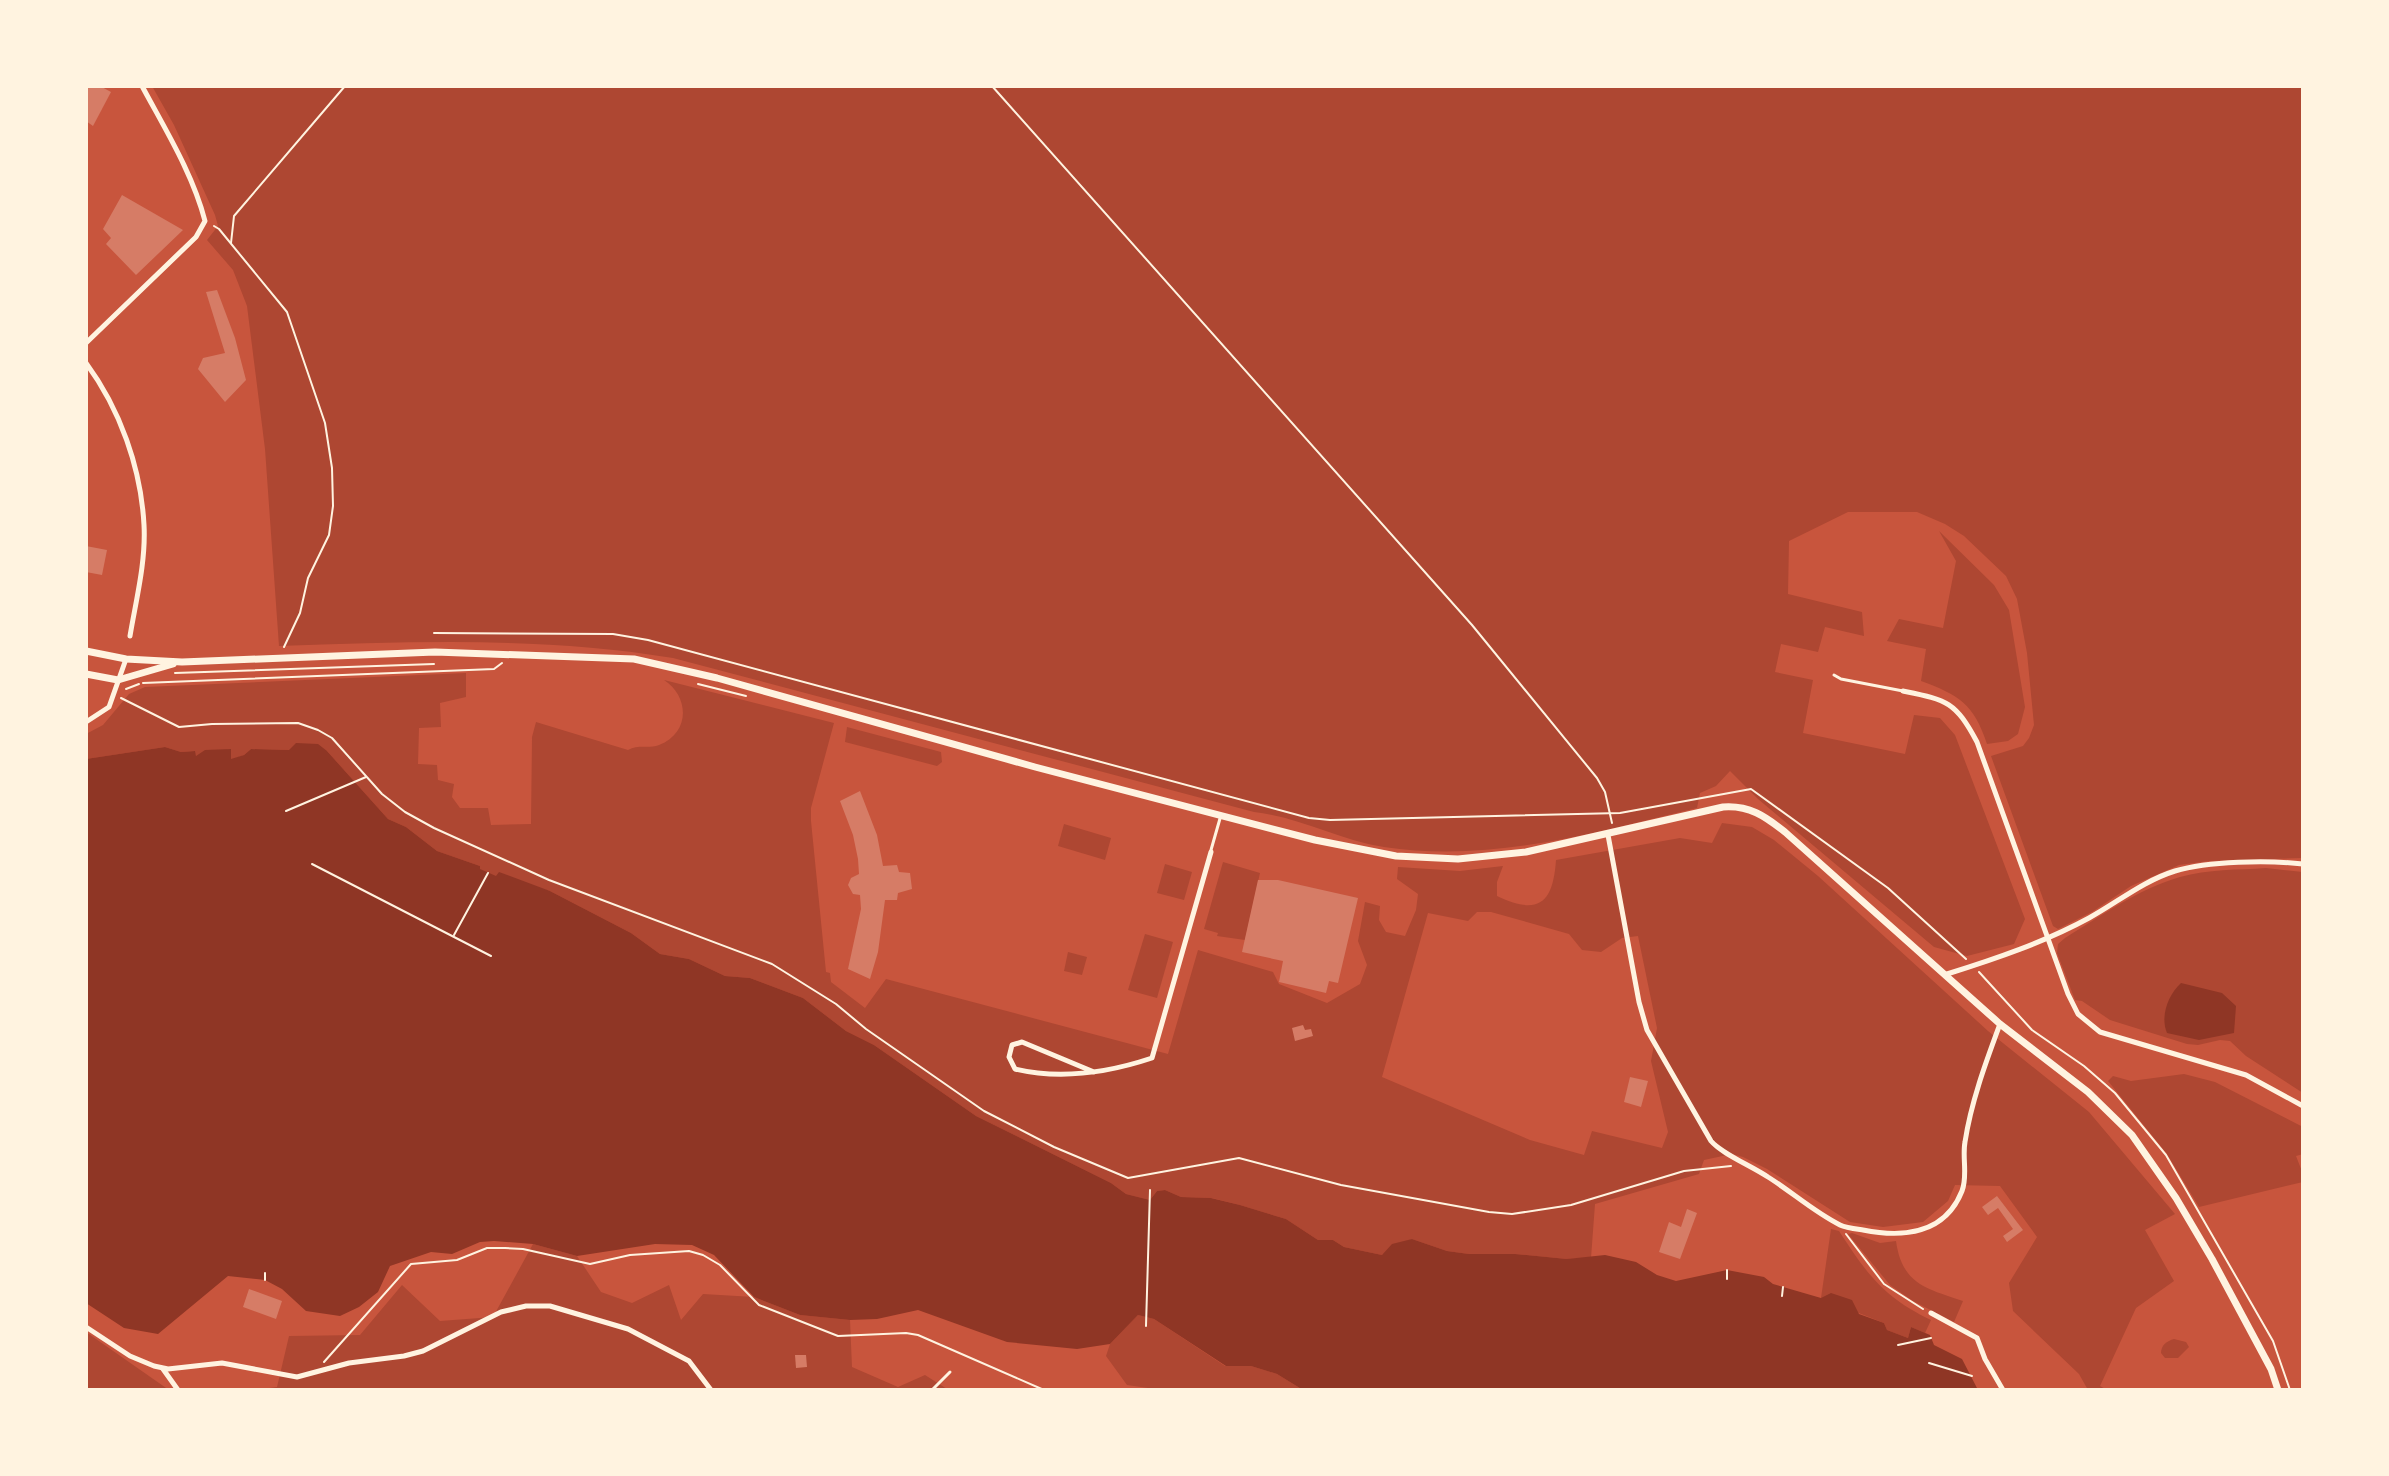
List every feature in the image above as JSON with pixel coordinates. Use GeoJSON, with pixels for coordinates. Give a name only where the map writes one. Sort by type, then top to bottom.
{"type":"FeatureCollection","features":[{"type":"Feature","properties":{"kind":"street"},"geometry":{"type":"LineString","coordinates":[[86,343],[196,237],[205,221],[175,148],[142,86]]}},
{"type":"Feature","properties":{"kind":"street"},"geometry":{"type":"LineString","coordinates":[[86,363],[115,411],[130,447],[140,501],[144,526],[141,573],[130,636]]}},
{"type":"Feature","properties":{"kind":"street"},"geometry":{"type":"LineString","coordinates":[[86,651],[126,659],[182,662],[435,652],[634,659],[717,678],[1360,850],[1428,858],[1495,856],[1559,846],[1723,807],[1747,808],[1785,832],[2000,1024],[2088,1092],[2132,1135],[2176,1198],[2219,1270],[2271,1369],[2278,1390]]}},
{"type":"Feature","properties":{"kind":"street"},"geometry":{"type":"LineString","coordinates":[[86,722],[109,707],[126,659]]}},
{"type":"Feature","properties":{"kind":"street"},"geometry":{"type":"LineString","coordinates":[[86,674],[118,680],[140,671],[182,662]]}},
{"type":"Feature","properties":{"kind":"street"},"geometry":{"type":"LineString","coordinates":[[1903,691],[1944,701],[1964,719],[1977,742],[2068,994],[2078,1014],[2100,1032],[2246,1075],[2303,1106]]}},
{"type":"Feature","properties":{"kind":"street"},"geometry":{"type":"LineString","coordinates":[[1608,835],[1647,1030],[1711,1141],[1718,1149],[1842,1226],[1906,1235],[1927,1228],[1953,1205],[1964,1182],[1964,1145],[1969,1119],[2000,1024]]}},
{"type":"Feature","properties":{"kind":"street"},"geometry":{"type":"LineString","coordinates":[[1094,1072],[1022,1042],[1012,1045],[1009,1057],[1015,1069],[1041,1075],[1094,1072],[1119,1069],[1152,1058],[1211,852]]}},
{"type":"Feature","properties":{"kind":"street"},"geometry":{"type":"LineString","coordinates":[[1947,974],[2049,937],[2091,917],[2142,884],[2175,871],[2213,865],[2303,864]]}},
{"type":"Feature","properties":{"kind":"street"},"geometry":{"type":"LineString","coordinates":[[86,1327],[130,1356],[163,1368],[222,1363],[293,1377],[349,1363],[384,1360],[423,1351],[514,1308],[550,1306],[603,1320],[640,1335],[689,1361],[711,1390]]}},
{"type":"Feature","properties":{"kind":"street"},"geometry":{"type":"LineString","coordinates":[[1931,1313],[1977,1338],[2003,1390]]}},
{"type":"Feature","properties":{"kind":"street"},"geometry":{"type":"LineString","coordinates":[[163,1368],[178,1390]]}},
{"type":"Feature","properties":{"kind":"lane"},"geometry":{"type":"LineString","coordinates":[[1834,675],[1903,691]]}},
{"type":"Feature","properties":{"kind":"lane"},"geometry":{"type":"LineString","coordinates":[[1211,852],[1221,815]]}},
{"type":"Feature","properties":{"kind":"lane"},"geometry":{"type":"LineString","coordinates":[[932,1390],[950,1372]]}},
{"type":"Feature","properties":{"kind":"path"},"geometry":{"type":"LineString","coordinates":[[231,244],[234,216],[345,86]]}},
{"type":"Feature","properties":{"kind":"path"},"geometry":{"type":"LineString","coordinates":[[992,86],[1472,625],[1597,778],[1605,792],[1610,814]]}},
{"type":"Feature","properties":{"kind":"path"},"geometry":{"type":"LineString","coordinates":[[205,221],[219,229],[287,312],[325,423],[332,468],[333,506],[329,535],[308,578],[300,613],[280,656]]}},
{"type":"Feature","properties":{"kind":"path"},"geometry":{"type":"LineString","coordinates":[[434,633],[613,634],[648,640],[1309,818],[1361,820],[1610,814],[1751,789],[1888,888],[1973,966]]}},
{"type":"Feature","properties":{"kind":"path"},"geometry":{"type":"LineString","coordinates":[[141,683],[494,669],[503,663]]}},
{"type":"Feature","properties":{"kind":"path"},"geometry":{"type":"LineString","coordinates":[[165,673],[434,664]]}},
{"type":"Feature","properties":{"kind":"path"},"geometry":{"type":"LineString","coordinates":[[151,679],[116,690],[121,699],[179,727],[298,723],[332,738],[382,794],[405,812],[549,880],[772,964],[836,1004],[866,1029],[984,1111],[1054,1147],[1128,1178],[1239,1158],[1341,1185],[1504,1214],[1597,1198],[1684,1171],[1728,1165],[1751,1167]]}},
{"type":"Feature","properties":{"kind":"path"},"geometry":{"type":"LineString","coordinates":[[693,682],[749,697]]}},
{"type":"Feature","properties":{"kind":"path"},"geometry":{"type":"LineString","coordinates":[[286,811],[366,777]]}},
{"type":"Feature","properties":{"kind":"path"},"geometry":{"type":"LineString","coordinates":[[312,864],[491,956]]}},
{"type":"Feature","properties":{"kind":"path"},"geometry":{"type":"LineString","coordinates":[[453,936],[488,873]]}},
{"type":"Feature","properties":{"kind":"path"},"geometry":{"type":"LineString","coordinates":[[1146,1326],[1150,1190]]}},
{"type":"Feature","properties":{"kind":"path"},"geometry":{"type":"LineString","coordinates":[[1842,1226],[1849,1242],[1884,1284],[1931,1313]]}},
{"type":"Feature","properties":{"kind":"path"},"geometry":{"type":"LineString","coordinates":[[321,1371],[325,1361],[411,1264],[457,1260],[487,1248],[523,1249],[590,1264],[630,1255],[689,1251],[720,1265],[759,1305],[805,1324],[838,1336],[918,1335],[1044,1390]]}},
{"type":"Feature","properties":{"kind":"path"},"geometry":{"type":"LineString","coordinates":[[1727,1270],[1727,1279]]}},
{"type":"Feature","properties":{"kind":"path"},"geometry":{"type":"LineString","coordinates":[[265,1273],[265,1280]]}},
{"type":"Feature","properties":{"kind":"path"},"geometry":{"type":"LineString","coordinates":[[1782,1296],[1783,1287]]}},
{"type":"Feature","properties":{"kind":"path"},"geometry":{"type":"LineString","coordinates":[[1898,1345],[1931,1338]]}},
{"type":"Feature","properties":{"kind":"path"},"geometry":{"type":"LineString","coordinates":[[1929,1363],[1972,1376]]}},
{"type":"Feature","properties":{"kind":"shaded area"},"geometry":{"type":"Polygon","coordinates":[[[152,86],[2303,86],[2303,858],[2179,865],[2131,886],[2092,912],[2058,929],[2053,926],[1991,756],[2023,746],[2034,725],[2027,653],[2017,599],[2006,576],[1964,536],[1917,512],[1848,512],[1789,541],[1788,594],[1862,612],[1864,636],[1825,627],[1818,652],[1781,644],[1775,672],[1813,680],[1803,733],[1905,754],[1914,715],[1940,718],[1955,735],[2025,919],[2014,944],[1967,956],[1934,947],[1758,799],[1730,771],[1716,786],[1700,793],[1697,808],[1542,843],[1463,851],[1424,851],[1367,844],[1287,819],[673,658],[526,643],[279,646],[265,449],[247,306],[233,270],[207,240],[218,226],[215,215],[174,125],[152,86]]]}},
{"type":"Feature","properties":{"kind":"shaded area"},"geometry":{"type":"Polygon","coordinates":[[[1939,531],[1994,585],[2009,610],[2025,707],[2018,734],[2008,741],[1987,744],[1977,719],[1963,703],[1946,691],[1921,681],[1926,649],[1887,641],[1899,619],[1943,628],[1956,561],[1939,531]]]}},
{"type":"Feature","properties":{"kind":"shaded area"},"geometry":{"type":"Polygon","coordinates":[[[466,673],[466,697],[440,703],[441,727],[419,728],[418,764],[437,765],[438,780],[454,784],[452,797],[460,808],[488,808],[491,825],[531,824],[532,737],[536,722],[628,750],[659,745],[677,732],[683,714],[679,696],[664,680],[834,723],[811,808],[826,972],[830,973],[831,982],[865,1008],[886,979],[1168,1054],[1198,950],[1273,972],[1279,984],[1327,1003],[1360,984],[1367,965],[1358,941],[1365,902],[1380,906],[1379,920],[1386,932],[1405,936],[1416,910],[1418,894],[1397,879],[1398,867],[1460,871],[1503,866],[1497,882],[1497,896],[1511,902],[1533,905],[1547,896],[1556,860],[1680,838],[1712,843],[1722,823],[1752,827],[1774,840],[1818,876],[1988,1031],[2089,1112],[2175,1214],[2145,1230],[2174,1281],[2136,1308],[2100,1386],[2107,1390],[2088,1390],[2079,1374],[2013,1311],[2009,1283],[2037,1237],[2000,1186],[1955,1185],[1948,1201],[1923,1222],[1883,1227],[1850,1222],[1767,1169],[1732,1154],[1704,1160],[1699,1174],[1595,1204],[1591,1258],[1567,1259],[1469,1254],[1447,1251],[1412,1239],[1382,1255],[1344,1247],[1333,1240],[1318,1240],[1286,1219],[1212,1198],[1181,1197],[1165,1190],[1157,1191],[1150,1200],[1126,1194],[1111,1183],[976,1116],[874,1045],[846,1031],[803,998],[750,978],[725,976],[689,959],[660,954],[631,933],[550,891],[496,877],[479,869],[480,866],[437,851],[406,827],[388,819],[327,751],[251,749],[231,760],[230,749],[196,756],[194,751],[181,752],[165,747],[86,759],[86,734],[103,725],[129,694],[145,687],[466,673]],[[1477,912],[1468,921],[1428,913],[1382,1077],[1530,1140],[1584,1155],[1592,1131],[1662,1148],[1668,1132],[1651,1061],[1657,1028],[1638,936],[1622,938],[1601,952],[1582,950],[1569,934],[1491,912],[1477,912]]]}},
{"type":"Feature","properties":{"kind":"shaded area"},"geometry":{"type":"Polygon","coordinates":[[[847,727],[941,752],[942,762],[937,766],[845,742],[847,727]]]}},
{"type":"Feature","properties":{"kind":"shaded area"},"geometry":{"type":"Polygon","coordinates":[[[296,743],[318,744],[388,819],[406,827],[437,851],[480,866],[480,869],[496,876],[499,872],[550,891],[631,933],[660,954],[689,959],[725,976],[750,978],[803,998],[846,1031],[874,1045],[976,1116],[1111,1183],[1126,1194],[1150,1200],[1157,1191],[1165,1190],[1181,1197],[1211,1198],[1286,1219],[1318,1240],[1333,1240],[1344,1247],[1382,1255],[1392,1244],[1412,1239],[1447,1251],[1469,1254],[1567,1259],[1605,1255],[1636,1262],[1657,1275],[1676,1281],[1727,1270],[1764,1277],[1773,1284],[1821,1298],[1831,1293],[1852,1300],[1859,1314],[1884,1323],[1887,1330],[1908,1338],[1911,1327],[1930,1335],[1934,1345],[1962,1359],[1978,1390],[1303,1390],[1277,1374],[1251,1366],[1226,1366],[1154,1319],[1138,1315],[1110,1344],[1077,1349],[1007,1342],[918,1310],[877,1319],[800,1315],[754,1297],[714,1255],[692,1245],[655,1244],[577,1256],[533,1244],[480,1242],[452,1254],[431,1252],[390,1266],[378,1292],[359,1307],[340,1316],[306,1311],[282,1289],[265,1280],[228,1276],[158,1334],[124,1328],[86,1303],[86,759],[165,747],[181,752],[195,751],[196,756],[205,750],[231,749],[231,759],[251,749],[289,750],[296,743]]]}},
{"type":"Feature","properties":{"kind":"shaded area"},"geometry":{"type":"Polygon","coordinates":[[[1064,824],[1111,838],[1105,860],[1058,846],[1064,824]]]}},
{"type":"Feature","properties":{"kind":"shaded area"},"geometry":{"type":"Polygon","coordinates":[[[1223,862],[1260,873],[1245,940],[1217,936],[1218,933],[1204,929],[1223,862]]]}},
{"type":"Feature","properties":{"kind":"shaded area"},"geometry":{"type":"Polygon","coordinates":[[[1165,864],[1192,872],[1184,900],[1157,893],[1165,864]]]}},
{"type":"Feature","properties":{"kind":"shaded area"},"geometry":{"type":"Polygon","coordinates":[[[2266,868],[2303,872],[2303,1093],[2246,1056],[2230,1041],[2187,1044],[2110,1020],[2082,1001],[2075,1000],[2057,953],[2058,944],[2065,938],[2120,904],[2164,882],[2201,872],[2266,868]]]}},
{"type":"Feature","properties":{"kind":"shaded area"},"geometry":{"type":"Polygon","coordinates":[[[1145,934],[1173,942],[1157,998],[1128,990],[1145,934]]]}},
{"type":"Feature","properties":{"kind":"shaded area"},"geometry":{"type":"Polygon","coordinates":[[[1068,952],[1087,957],[1082,975],[1064,971],[1068,952]]]}},
{"type":"Feature","properties":{"kind":"shaded area"},"geometry":{"type":"Polygon","coordinates":[[[2181,983],[2222,993],[2236,1006],[2234,1033],[2199,1040],[2167,1033],[2164,1020],[2166,1006],[2181,983]]]}},
{"type":"Feature","properties":{"kind":"shaded area"},"geometry":{"type":"Polygon","coordinates":[[[2184,1074],[2215,1082],[2303,1127],[2303,1154],[2296,1156],[2303,1182],[2199,1207],[2167,1154],[2108,1081],[2113,1076],[2131,1081],[2184,1074]]]}},
{"type":"Feature","properties":{"kind":"shaded area"},"geometry":{"type":"Polygon","coordinates":[[[1831,1229],[1839,1231],[1858,1260],[1888,1293],[1931,1320],[1925,1333],[1911,1327],[1908,1338],[1887,1330],[1884,1323],[1821,1298],[1831,1229]]]}},
{"type":"Feature","properties":{"kind":"shaded area"},"geometry":{"type":"Polygon","coordinates":[[[1848,1234],[1880,1243],[1896,1241],[1899,1256],[1911,1276],[1928,1288],[1963,1301],[1954,1322],[1890,1285],[1848,1234]]]}},
{"type":"Feature","properties":{"kind":"shaded area"},"geometry":{"type":"Polygon","coordinates":[[[533,1244],[577,1256],[601,1292],[632,1303],[669,1285],[681,1320],[703,1294],[754,1297],[800,1315],[850,1320],[852,1367],[898,1387],[925,1375],[947,1389],[255,1390],[277,1387],[289,1336],[360,1335],[402,1285],[440,1321],[493,1317],[533,1244]]]}},
{"type":"Feature","properties":{"kind":"shaded area"},"geometry":{"type":"Polygon","coordinates":[[[1138,1315],[1154,1319],[1225,1366],[1251,1366],[1277,1374],[1303,1390],[1162,1390],[1127,1385],[1106,1356],[1110,1344],[1138,1315]]]}},
{"type":"Feature","properties":{"kind":"shaded area"},"geometry":{"type":"Polygon","coordinates":[[[86,1332],[169,1390],[86,1390],[86,1332]]]}},
{"type":"Feature","properties":{"kind":"shaded area"},"geometry":{"type":"Polygon","coordinates":[[[2174,1339],[2186,1342],[2189,1347],[2178,1358],[2165,1358],[2162,1348],[2174,1339]]]}},
{"type":"Feature","properties":{"kind":"building"},"geometry":{"type":"Polygon","coordinates":[[[86,86],[100,86],[111,92],[93,126],[86,121],[86,86]]]}},
{"type":"Feature","properties":{"kind":"building"},"geometry":{"type":"Polygon","coordinates":[[[122,195],[183,230],[136,275],[106,244],[111,238],[103,229],[122,195]]]}},
{"type":"Feature","properties":{"kind":"building"},"geometry":{"type":"Polygon","coordinates":[[[217,290],[235,338],[246,380],[225,402],[198,369],[203,358],[225,353],[206,292],[217,290]]]}},
{"type":"Feature","properties":{"kind":"building"},"geometry":{"type":"Polygon","coordinates":[[[86,546],[107,550],[102,575],[86,572],[86,546]]]}},
{"type":"Feature","properties":{"kind":"building"},"geometry":{"type":"Polygon","coordinates":[[[860,791],[877,835],[883,866],[897,865],[899,872],[910,873],[912,889],[898,893],[897,900],[885,900],[878,952],[870,979],[848,969],[861,909],[860,895],[853,894],[848,885],[851,878],[859,874],[858,859],[840,801],[860,791]]]}},
{"type":"Feature","properties":{"kind":"building"},"geometry":{"type":"Polygon","coordinates":[[[1258,880],[1278,880],[1358,898],[1338,983],[1329,981],[1326,993],[1279,982],[1283,961],[1242,952],[1258,880]]]}},
{"type":"Feature","properties":{"kind":"building"},"geometry":{"type":"Polygon","coordinates":[[[1303,1025],[1305,1030],[1311,1029],[1313,1036],[1295,1041],[1292,1028],[1303,1025]]]}},
{"type":"Feature","properties":{"kind":"building"},"geometry":{"type":"Polygon","coordinates":[[[1630,1077],[1648,1081],[1641,1107],[1624,1102],[1630,1077]]]}},
{"type":"Feature","properties":{"kind":"building"},"geometry":{"type":"Polygon","coordinates":[[[1997,1196],[2023,1230],[2007,1242],[2003,1236],[2013,1229],[1998,1208],[1988,1215],[1982,1207],[1997,1196]]]}},
{"type":"Feature","properties":{"kind":"building"},"geometry":{"type":"Polygon","coordinates":[[[1687,1209],[1697,1213],[1680,1259],[1659,1252],[1669,1222],[1681,1227],[1687,1209]]]}},
{"type":"Feature","properties":{"kind":"building"},"geometry":{"type":"Polygon","coordinates":[[[249,1289],[282,1301],[276,1319],[243,1307],[249,1289]]]}},
{"type":"Feature","properties":{"kind":"building"},"geometry":{"type":"Polygon","coordinates":[[[795,1355],[806,1355],[807,1367],[796,1368],[795,1355]]]}}]}
